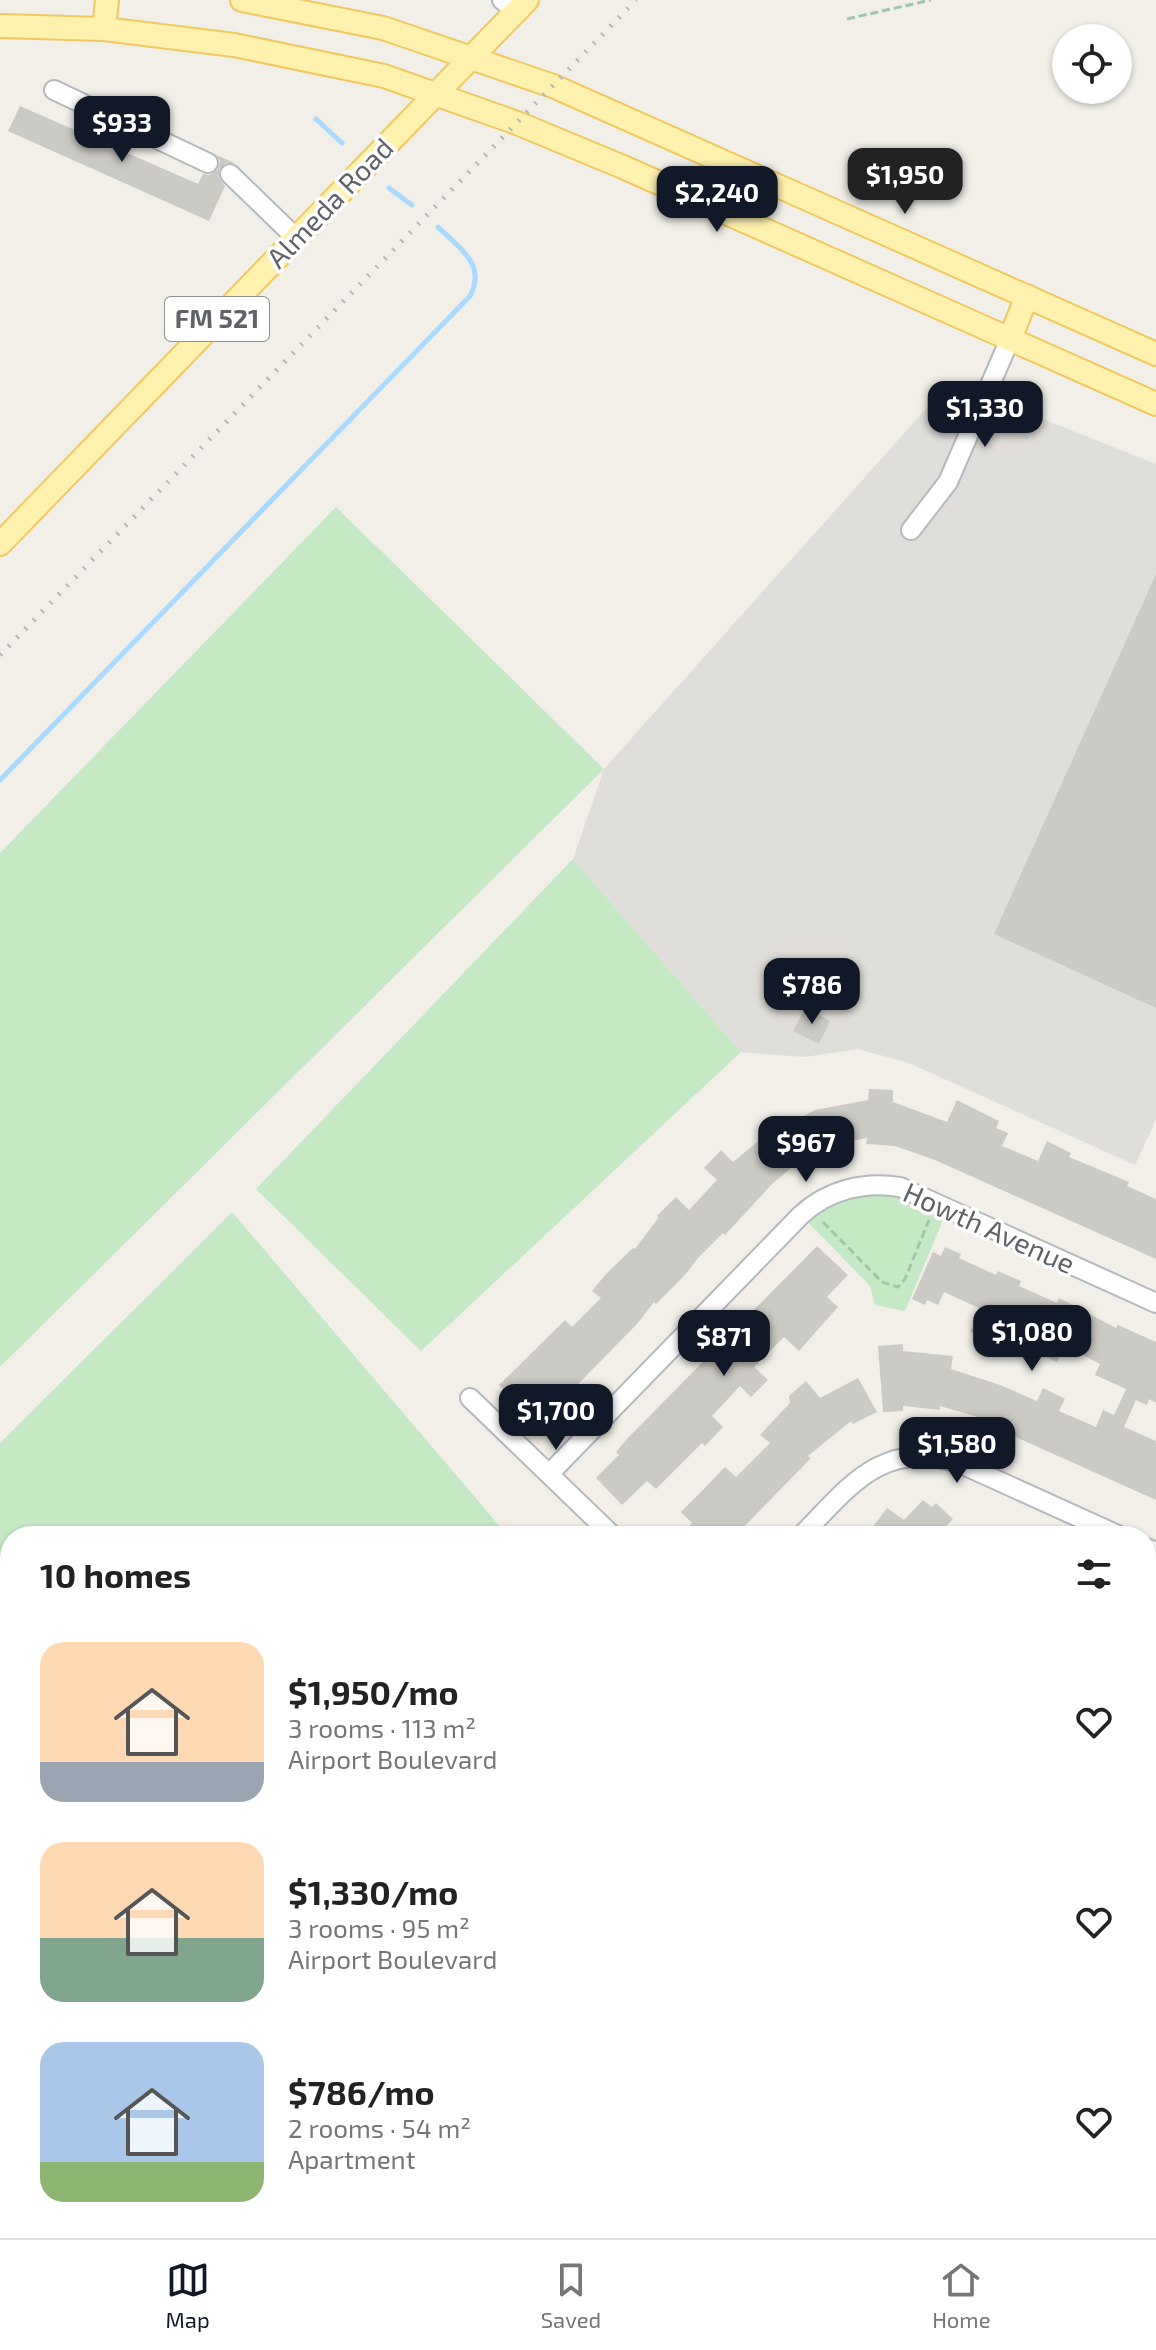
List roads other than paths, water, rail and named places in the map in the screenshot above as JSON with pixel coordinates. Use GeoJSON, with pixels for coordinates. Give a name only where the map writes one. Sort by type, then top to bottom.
{"type":"FeatureCollection","features":[{"type":"Feature","properties":{"kind":"main road"},"geometry":{"type":"LineString","coordinates":[[104,29],[107,0]]}},
{"type":"Feature","properties":{"kind":"main road"},"geometry":{"type":"LineString","coordinates":[[242,0],[383,28],[553,86],[1156,354]]}},
{"type":"Feature","properties":{"kind":"main road","name":"Almeda Road"},"geometry":{"type":"LineString","coordinates":[[0,544],[436,95],[515,4]]}},
{"type":"Feature","properties":{"kind":"main road"},"geometry":{"type":"LineString","coordinates":[[0,26],[104,29],[234,45],[384,76],[517,123],[623,167],[1156,404]]}},
{"type":"Feature","properties":{"kind":"main road"},"geometry":{"type":"LineString","coordinates":[[1010,339],[1027,296]]}},
{"type":"Feature","properties":{"kind":"street"},"geometry":{"type":"LineString","coordinates":[[54,90],[208,163]]}},
{"type":"Feature","properties":{"kind":"street"},"geometry":{"type":"LineString","coordinates":[[230,174],[296,238]]}},
{"type":"Feature","properties":{"kind":"street"},"geometry":{"type":"LineString","coordinates":[[911,530],[948,482],[1010,339]]}},
{"type":"Feature","properties":{"kind":"street","name":"Howth Avenue"},"geometry":{"type":"LineString","coordinates":[[549,1474],[810,1206],[840,1191],[871,1184],[900,1187],[1156,1303]]}},
{"type":"Feature","properties":{"kind":"street"},"geometry":{"type":"LineString","coordinates":[[470,1398],[603,1526]]}},
{"type":"Feature","properties":{"kind":"street"},"geometry":{"type":"LineString","coordinates":[[811,1526],[854,1481],[873,1467],[918,1455],[938,1456],[959,1463],[1098,1526]]}},
{"type":"Feature","properties":{"kind":"waterway"},"geometry":{"type":"LineString","coordinates":[[316,119],[342,143]]}},
{"type":"Feature","properties":{"kind":"waterway"},"geometry":{"type":"LineString","coordinates":[[389,188],[412,205]]}},
{"type":"Feature","properties":{"kind":"waterway"},"geometry":{"type":"LineString","coordinates":[[0,780],[470,296],[474,285],[473,266],[462,250],[438,227]]}},
{"type":"Feature","properties":{"kind":"railway"},"geometry":{"type":"LineString","coordinates":[[0,655],[636,0]]}}]}
